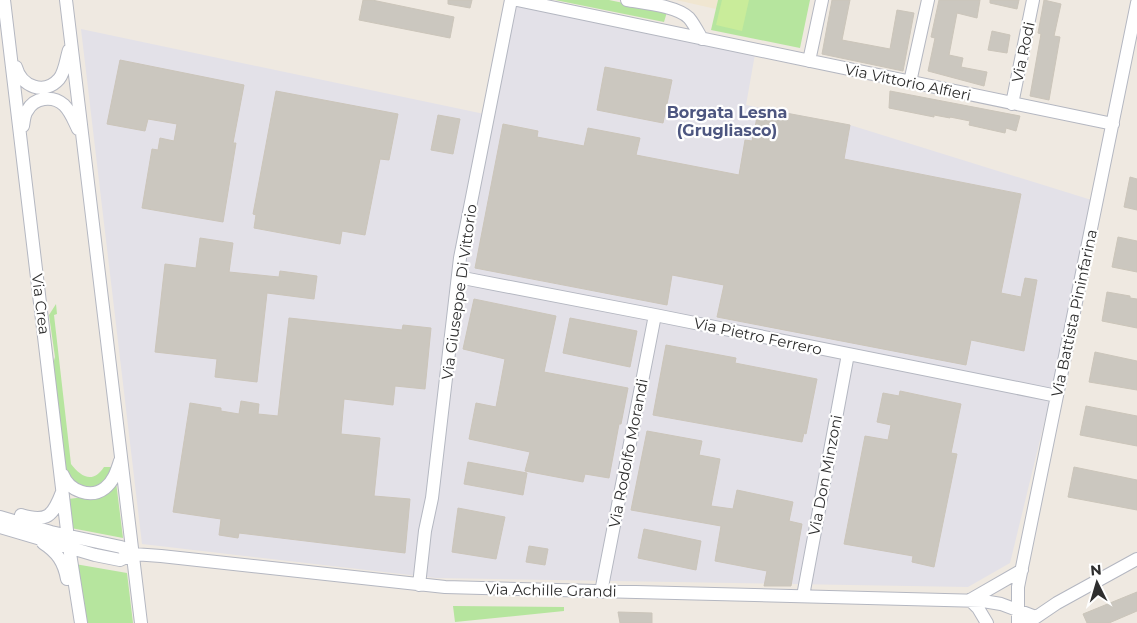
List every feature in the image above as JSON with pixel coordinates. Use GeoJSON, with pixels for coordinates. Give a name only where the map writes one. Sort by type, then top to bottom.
{"type":"FeatureCollection","features":[{"type":"Feature","properties":{"kind":"street","name":"Via Crea"},"geometry":{"type":"LineString","coordinates":[[4,0],[80,623]]}},
{"type":"Feature","properties":{"kind":"street","name":"Via Crea"},"geometry":{"type":"LineString","coordinates":[[66,0],[141,623]]}},
{"type":"Feature","properties":{"kind":"street","name":"Via Giuseppe Di Vittorio"},"geometry":{"type":"LineString","coordinates":[[419,585],[425,530],[432,498],[458,277],[510,0]]}},
{"type":"Feature","properties":{"kind":"street","name":"Via Vittorio Alfieri"},"geometry":{"type":"LineString","coordinates":[[522,0],[1113,124]]}},
{"type":"Feature","properties":{"kind":"street"},"geometry":{"type":"LineString","coordinates":[[627,0],[683,14],[689,19],[702,38]]}},
{"type":"Feature","properties":{"kind":"street"},"geometry":{"type":"LineString","coordinates":[[809,61],[822,0]]}},
{"type":"Feature","properties":{"kind":"street"},"geometry":{"type":"LineString","coordinates":[[910,82],[928,0]]}},
{"type":"Feature","properties":{"kind":"street","name":"Via Rodi"},"geometry":{"type":"LineString","coordinates":[[1012,104],[1034,0]]}},
{"type":"Feature","properties":{"kind":"street","name":"Via Battista Pininfarina"},"geometry":{"type":"LineString","coordinates":[[1018,623],[1018,587],[1137,3]]}},
{"type":"Feature","properties":{"kind":"street","name":"Via Crea"},"geometry":{"type":"LineString","coordinates":[[9,41],[18,75],[27,84],[40,88],[53,84],[63,73],[71,41]]}},
{"type":"Feature","properties":{"kind":"street","name":"Via Crea"},"geometry":{"type":"LineString","coordinates":[[20,136],[26,112],[30,106],[40,99],[48,98],[54,99],[70,112],[82,138]]}},
{"type":"Feature","properties":{"kind":"street","name":"Via Pietro Ferrero"},"geometry":{"type":"LineString","coordinates":[[458,277],[1057,396]]}},
{"type":"Feature","properties":{"kind":"street","name":"Via Rodolfo Morandi"},"geometry":{"type":"LineString","coordinates":[[601,592],[656,315]]}},
{"type":"Feature","properties":{"kind":"street","name":"Via Don Minzoni"},"geometry":{"type":"LineString","coordinates":[[802,596],[848,354]]}},
{"type":"Feature","properties":{"kind":"street","name":"Via Crea"},"geometry":{"type":"LineString","coordinates":[[62,473],[65,482],[80,492],[98,491],[106,488],[112,480],[121,458]]}},
{"type":"Feature","properties":{"kind":"street"},"geometry":{"type":"LineString","coordinates":[[0,509],[28,518],[46,518],[57,506],[63,490]]}},
{"type":"Feature","properties":{"kind":"street"},"geometry":{"type":"LineString","coordinates":[[0,517],[69,542]]}},
{"type":"Feature","properties":{"kind":"street"},"geometry":{"type":"LineString","coordinates":[[0,527],[37,538],[69,542]]}},
{"type":"Feature","properties":{"kind":"street","name":"Via Crea"},"geometry":{"type":"LineString","coordinates":[[37,538],[60,558],[64,566],[69,593],[78,609]]}},
{"type":"Feature","properties":{"kind":"street","name":"Via Achille Grandi"},"geometry":{"type":"LineString","coordinates":[[69,542],[121,547],[133,554],[419,585],[601,592],[995,602],[1018,609],[1032,620]]}},
{"type":"Feature","properties":{"kind":"street"},"geometry":{"type":"LineString","coordinates":[[1032,620],[1061,601],[1137,559]]}},
{"type":"Feature","properties":{"kind":"street"},"geometry":{"type":"LineString","coordinates":[[987,623],[978,608],[970,600],[1022,570]]}},
{"type":"Feature","properties":{"kind":"shaded area"},"geometry":{"type":"Polygon","coordinates":[[[676,0],[718,0],[716,9],[676,0]]]}},
{"type":"Feature","properties":{"kind":"shaded area"},"geometry":{"type":"Polygon","coordinates":[[[511,2],[755,54],[746,105],[850,125],[1098,202],[1010,563],[968,587],[436,578],[142,544],[81,29],[489,115],[511,2]]]}},
{"type":"Feature","properties":{"kind":"green space"},"geometry":{"type":"Polygon","coordinates":[[[555,0],[609,0],[667,12],[664,22],[555,0]]]}},
{"type":"Feature","properties":{"kind":"green space"},"geometry":{"type":"Polygon","coordinates":[[[718,0],[810,0],[800,48],[711,30],[718,0]]]}},
{"type":"Feature","properties":{"kind":"green space"},"geometry":{"type":"Polygon","coordinates":[[[722,0],[749,0],[742,31],[716,25],[722,0]]]}},
{"type":"Feature","properties":{"kind":"green space"},"geometry":{"type":"Polygon","coordinates":[[[56,304],[57,314],[54,315],[71,464],[87,477],[96,476],[104,467],[114,467],[100,484],[91,488],[77,485],[64,472],[52,367],[55,357],[49,315],[56,304]]]}},
{"type":"Feature","properties":{"kind":"green space"},"geometry":{"type":"Polygon","coordinates":[[[116,482],[123,538],[71,528],[68,499],[102,495],[116,482]]]}},
{"type":"Feature","properties":{"kind":"green space"},"geometry":{"type":"Polygon","coordinates":[[[75,564],[127,573],[133,623],[85,623],[75,564]]]}},
{"type":"Feature","properties":{"kind":"green space"},"geometry":{"type":"Polygon","coordinates":[[[453,606],[564,607],[564,611],[455,622],[453,606]]]}},
{"type":"Feature","properties":{"kind":"building"},"geometry":{"type":"Polygon","coordinates":[[[363,0],[372,0],[454,17],[450,38],[359,20],[363,0]]]}},
{"type":"Feature","properties":{"kind":"building"},"geometry":{"type":"Polygon","coordinates":[[[448,0],[472,0],[470,8],[448,4],[448,0]]]}},
{"type":"Feature","properties":{"kind":"building"},"geometry":{"type":"Polygon","coordinates":[[[832,0],[850,0],[842,40],[890,49],[897,10],[914,13],[903,71],[822,54],[832,0]]]}},
{"type":"Feature","properties":{"kind":"building"},"geometry":{"type":"Polygon","coordinates":[[[939,0],[980,0],[977,18],[957,13],[949,55],[963,58],[961,67],[987,72],[984,86],[928,71],[935,38],[931,37],[939,0]]]}},
{"type":"Feature","properties":{"kind":"building"},"geometry":{"type":"Polygon","coordinates":[[[990,0],[1019,0],[1017,9],[990,3],[990,0]]]}},
{"type":"Feature","properties":{"kind":"building"},"geometry":{"type":"Polygon","coordinates":[[[1044,0],[1061,4],[1054,36],[1060,37],[1049,100],[1030,96],[1041,34],[1038,33],[1044,0]]]}},
{"type":"Feature","properties":{"kind":"building"},"geometry":{"type":"Polygon","coordinates":[[[992,31],[1010,35],[1007,53],[988,50],[992,31]]]}},
{"type":"Feature","properties":{"kind":"building"},"geometry":{"type":"Polygon","coordinates":[[[120,60],[244,85],[233,143],[236,143],[223,222],[142,208],[152,149],[158,150],[160,138],[174,141],[177,124],[148,119],[145,131],[107,124],[120,60]]]}},
{"type":"Feature","properties":{"kind":"building"},"geometry":{"type":"Polygon","coordinates":[[[605,67],[672,80],[663,123],[597,110],[605,67]]]}},
{"type":"Feature","properties":{"kind":"building"},"geometry":{"type":"Polygon","coordinates":[[[276,91],[398,114],[389,160],[380,159],[365,235],[342,231],[340,244],[254,228],[256,215],[253,214],[276,91]]]}},
{"type":"Feature","properties":{"kind":"building"},"geometry":{"type":"Polygon","coordinates":[[[890,91],[1020,116],[1016,131],[1006,128],[1005,133],[969,125],[970,121],[934,115],[934,117],[889,108],[890,91]]]}},
{"type":"Feature","properties":{"kind":"building"},"geometry":{"type":"Polygon","coordinates":[[[759,108],[850,125],[844,159],[1021,194],[1001,293],[1021,297],[1025,278],[1037,280],[1024,351],[971,340],[966,365],[717,317],[724,285],[672,275],[667,305],[475,268],[503,124],[538,131],[537,137],[584,146],[588,128],[640,138],[636,155],[739,175],[745,140],[752,141],[759,108]]]}},
{"type":"Feature","properties":{"kind":"building"},"geometry":{"type":"Polygon","coordinates":[[[438,115],[460,119],[453,154],[431,150],[438,115]]]}},
{"type":"Feature","properties":{"kind":"building"},"geometry":{"type":"Polygon","coordinates":[[[1130,177],[1137,179],[1137,210],[1124,207],[1130,177]]]}},
{"type":"Feature","properties":{"kind":"building"},"geometry":{"type":"Polygon","coordinates":[[[1118,237],[1137,241],[1137,272],[1112,267],[1118,237]]]}},
{"type":"Feature","properties":{"kind":"building"},"geometry":{"type":"Polygon","coordinates":[[[200,238],[233,243],[229,272],[279,277],[280,271],[317,276],[314,299],[267,293],[257,382],[215,377],[217,359],[155,352],[165,264],[196,268],[200,238]]]}},
{"type":"Feature","properties":{"kind":"building"},"geometry":{"type":"Polygon","coordinates":[[[1107,292],[1137,299],[1137,328],[1102,321],[1107,292]]]}},
{"type":"Feature","properties":{"kind":"building"},"geometry":{"type":"Polygon","coordinates":[[[474,299],[556,316],[544,372],[628,388],[609,478],[585,474],[583,482],[525,471],[530,452],[469,439],[476,403],[496,407],[505,359],[463,349],[474,299]]]}},
{"type":"Feature","properties":{"kind":"building"},"geometry":{"type":"Polygon","coordinates":[[[289,318],[402,330],[403,325],[431,328],[425,389],[395,386],[393,405],[344,399],[341,434],[380,438],[374,496],[410,499],[405,553],[239,533],[238,538],[219,535],[221,519],[173,512],[190,403],[221,408],[221,411],[239,414],[241,401],[259,404],[258,414],[278,416],[289,318]]]}},
{"type":"Feature","properties":{"kind":"building"},"geometry":{"type":"Polygon","coordinates":[[[570,318],[637,331],[630,367],[563,353],[570,318]]]}},
{"type":"Feature","properties":{"kind":"building"},"geometry":{"type":"Polygon","coordinates":[[[666,345],[736,358],[735,363],[817,379],[806,434],[804,433],[802,442],[653,415],[666,345]]]}},
{"type":"Feature","properties":{"kind":"building"},"geometry":{"type":"Polygon","coordinates":[[[1095,352],[1137,361],[1137,390],[1089,382],[1095,352]]]}},
{"type":"Feature","properties":{"kind":"building"},"geometry":{"type":"Polygon","coordinates":[[[900,391],[961,404],[951,453],[957,454],[934,567],[912,562],[913,556],[844,544],[865,436],[888,440],[891,425],[877,422],[883,393],[899,396],[900,391]]]}},
{"type":"Feature","properties":{"kind":"building"},"geometry":{"type":"Polygon","coordinates":[[[1086,406],[1137,416],[1137,446],[1080,435],[1086,406]]]}},
{"type":"Feature","properties":{"kind":"building"},"geometry":{"type":"Polygon","coordinates":[[[647,431],[702,441],[699,455],[720,459],[711,506],[733,509],[737,490],[793,502],[789,521],[802,524],[791,586],[764,586],[767,571],[715,561],[721,526],[631,510],[647,431]]]}},
{"type":"Feature","properties":{"kind":"building"},"geometry":{"type":"Polygon","coordinates":[[[468,462],[527,473],[523,495],[464,484],[468,462]]]}},
{"type":"Feature","properties":{"kind":"building"},"geometry":{"type":"Polygon","coordinates":[[[1074,467],[1137,480],[1137,510],[1068,497],[1074,467]]]}},
{"type":"Feature","properties":{"kind":"building"},"geometry":{"type":"Polygon","coordinates":[[[458,508],[505,517],[496,559],[452,552],[458,508]]]}},
{"type":"Feature","properties":{"kind":"building"},"geometry":{"type":"Polygon","coordinates":[[[644,529],[701,541],[696,570],[638,558],[644,529]]]}},
{"type":"Feature","properties":{"kind":"building"},"geometry":{"type":"Polygon","coordinates":[[[529,546],[548,549],[545,565],[526,562],[529,546]]]}},
{"type":"Feature","properties":{"kind":"building"},"geometry":{"type":"Polygon","coordinates":[[[1137,592],[1137,611],[1109,623],[1087,623],[1083,614],[1137,592]]]}},
{"type":"Feature","properties":{"kind":"building"},"geometry":{"type":"Polygon","coordinates":[[[618,612],[652,613],[652,623],[620,623],[618,612]]]}},
{"type":"Feature","properties":{"kind":"district","name":"Borgata Lesna (Grugliasco)"},"geometry":{"type":"Point","coordinates":[727,121]}}]}
